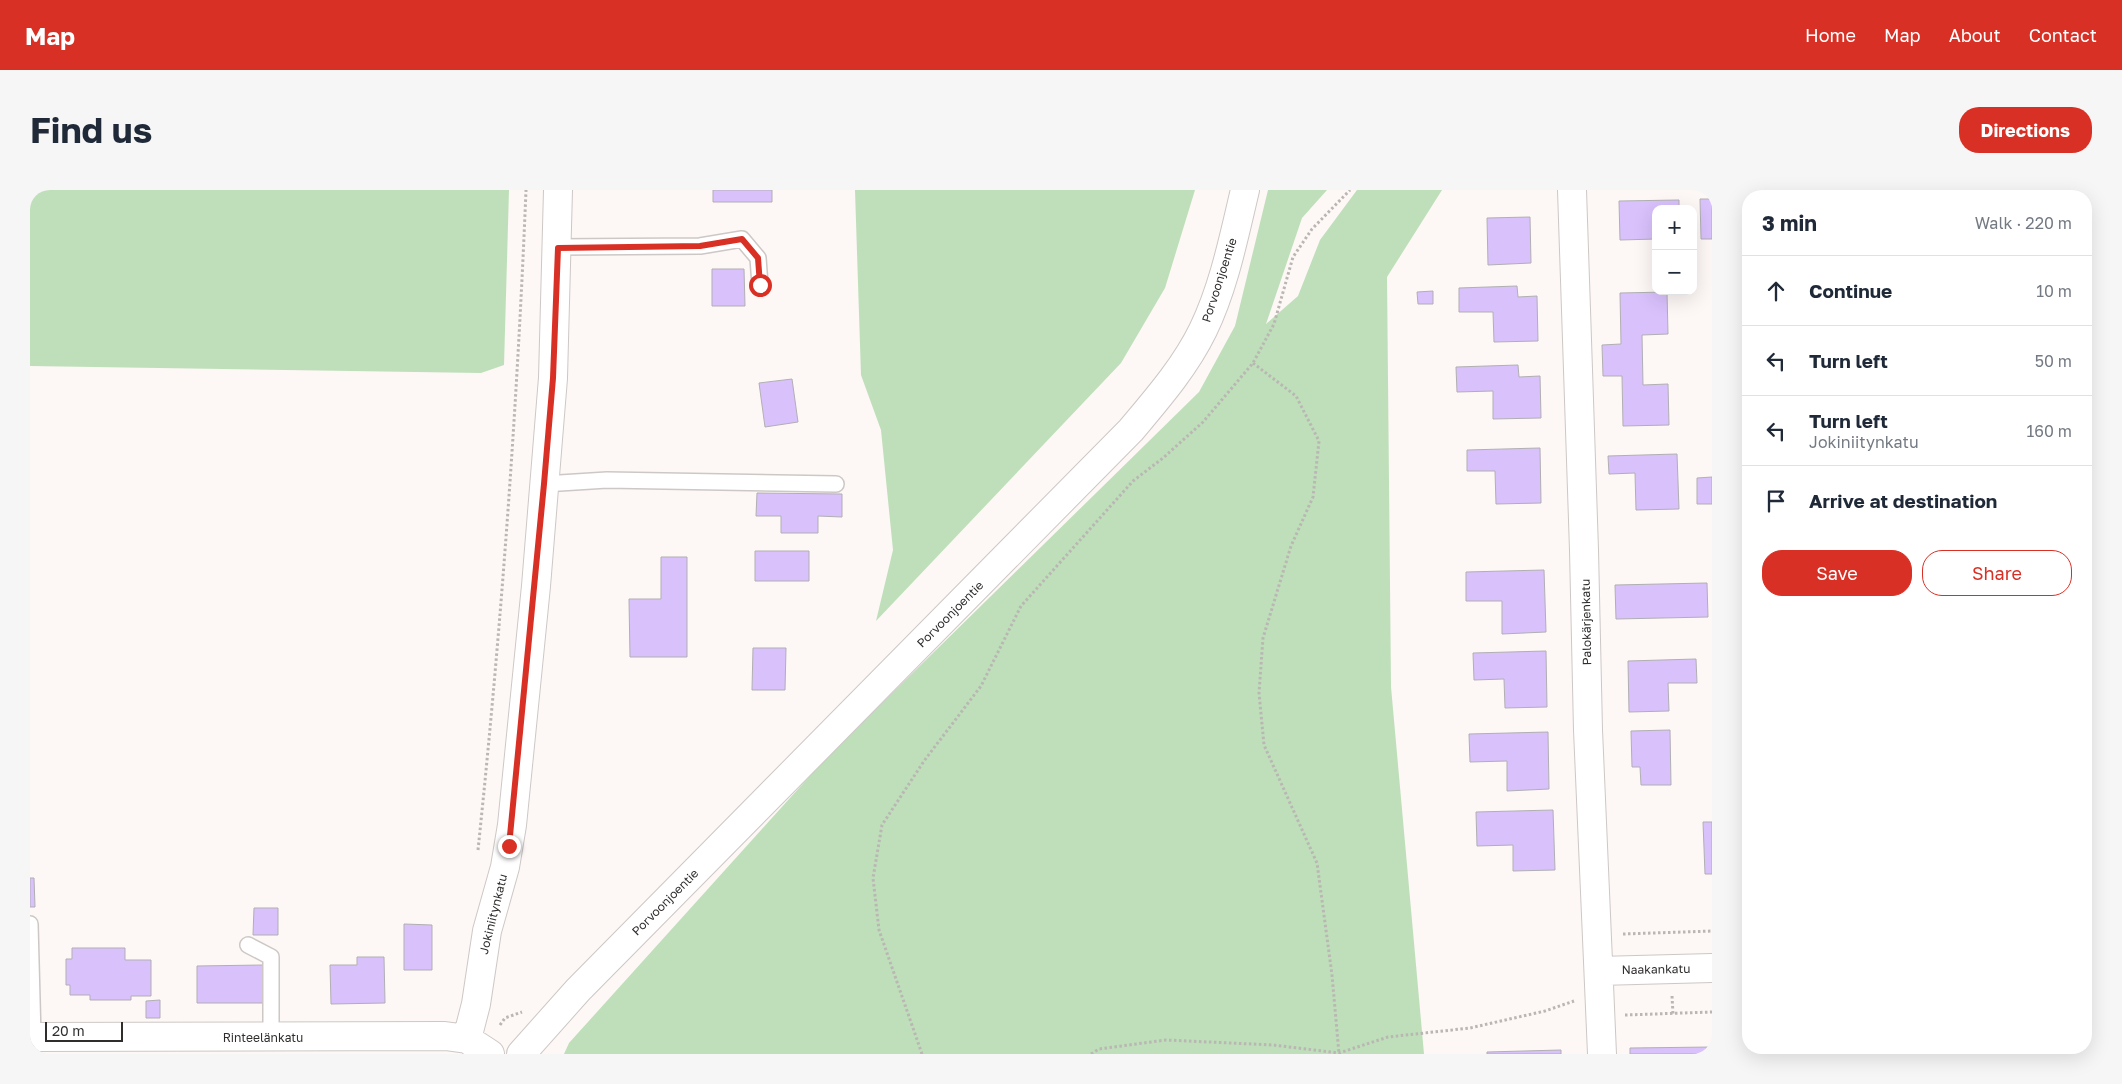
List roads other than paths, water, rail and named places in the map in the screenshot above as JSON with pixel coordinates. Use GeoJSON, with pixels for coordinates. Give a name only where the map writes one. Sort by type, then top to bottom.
{"type":"FeatureCollection","features":[{"type":"Feature","properties":{"kind":"street","name":"Jokiniitynkatu"},"geometry":{"type":"LineString","coordinates":[[467,1039],[476,1004],[487,931],[505,867],[512,824],[553,378],[558,248],[558,190]]}},
{"type":"Feature","properties":{"kind":"street","name":"Porvoonjoentie"},"geometry":{"type":"LineString","coordinates":[[521,1054],[578,990],[1132,430],[1183,364],[1203,330],[1218,291],[1245,190]]}},
{"type":"Feature","properties":{"kind":"street","name":"Palokärjenkatu"},"geometry":{"type":"LineString","coordinates":[[1572,190],[1588,730],[1602,1054]]}},
{"type":"Feature","properties":{"kind":"street","name":"Naakankatu"},"geometry":{"type":"LineString","coordinates":[[1600,993],[1712,968]]}},
{"type":"Feature","properties":{"kind":"street","name":"Porvoonjoentie"},"geometry":{"type":"LineString","coordinates":[[537,1054],[578,990]]}},
{"type":"Feature","properties":{"kind":"street","name":"Rinteelänkatu"},"geometry":{"type":"LineString","coordinates":[[31,1037],[225,1046],[271,1037],[445,1036],[467,1039],[490,1054]]}},
{"type":"Feature","properties":{"kind":"lane"},"geometry":{"type":"LineString","coordinates":[[558,248],[700,246],[742,239],[758,258],[760,285]]}},
{"type":"Feature","properties":{"kind":"lane"},"geometry":{"type":"LineString","coordinates":[[544,484],[607,480],[836,484]]}},
{"type":"Feature","properties":{"kind":"lane"},"geometry":{"type":"LineString","coordinates":[[30,924],[31,1037]]}},
{"type":"Feature","properties":{"kind":"lane"},"geometry":{"type":"LineString","coordinates":[[248,945],[271,957],[271,1037]]}}]}
